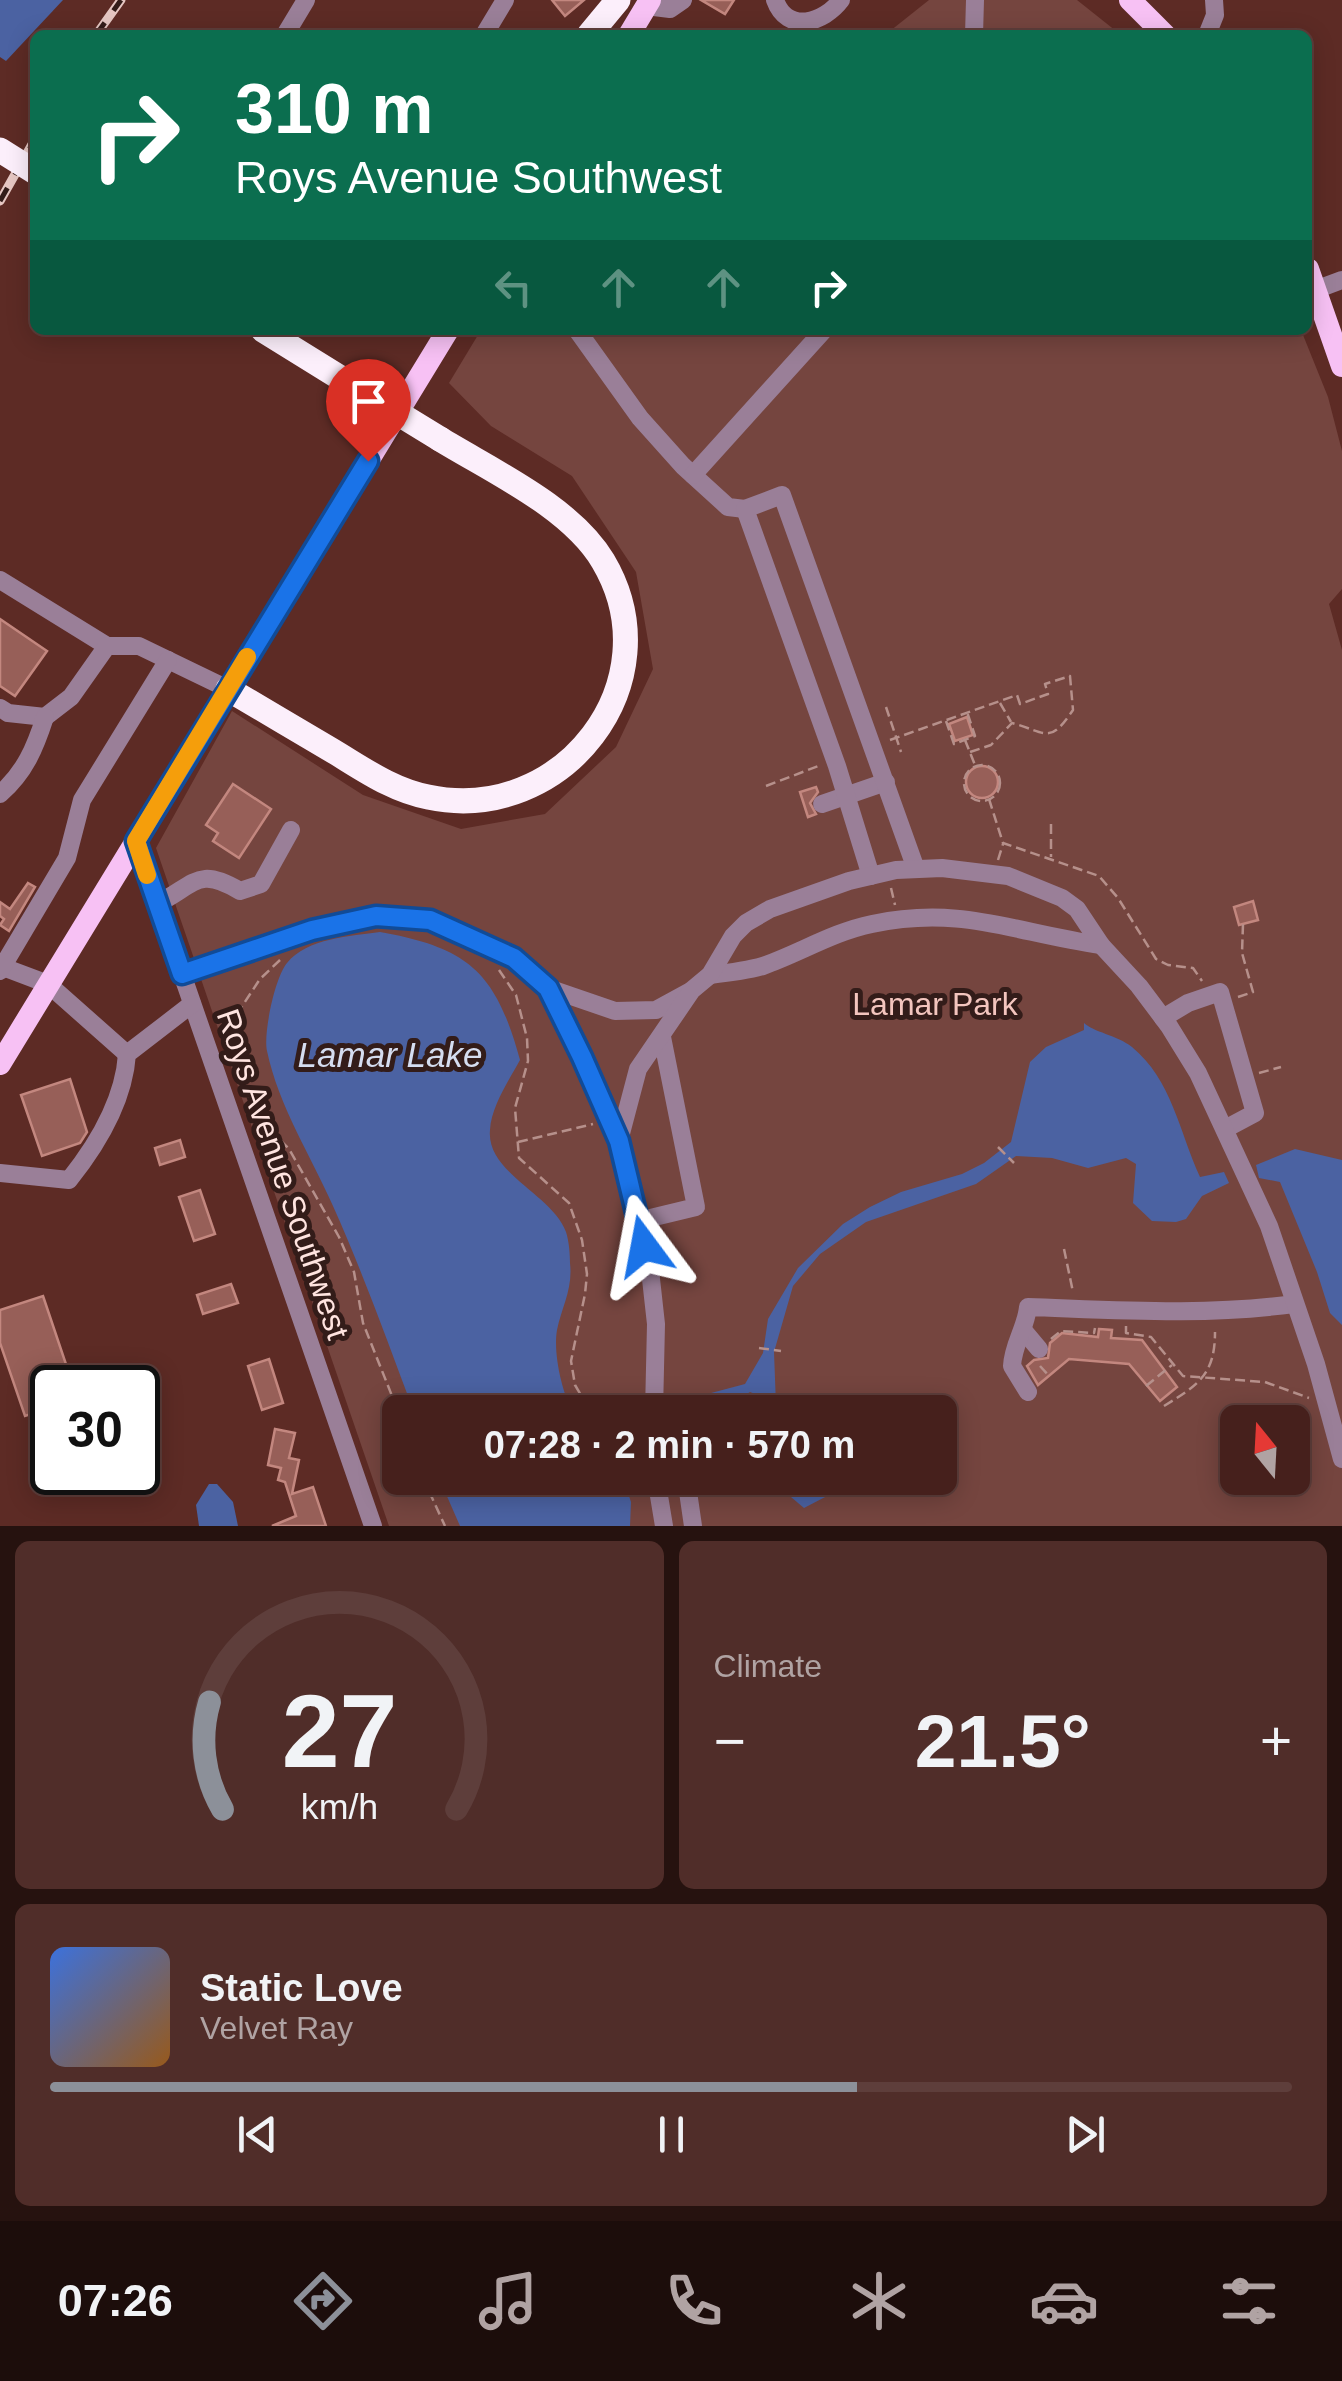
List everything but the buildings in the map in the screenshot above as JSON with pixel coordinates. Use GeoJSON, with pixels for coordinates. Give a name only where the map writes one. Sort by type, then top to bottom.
{"type":"FeatureCollection","features":[{"type":"Feature","properties":{"kind":"highway"},"geometry":{"type":"LineString","coordinates":[[592,30],[618,0]]}},
{"type":"Feature","properties":{"kind":"highway"},"geometry":{"type":"LineString","coordinates":[[0,150],[30,169]]}},
{"type":"Feature","properties":{"kind":"highway"},"geometry":{"type":"LineString","coordinates":[[0,169],[30,187]]}},
{"type":"Feature","properties":{"kind":"highway"},"geometry":{"type":"LineString","coordinates":[[228,689],[398,790],[431,798],[480,802],[524,790],[560,771],[590,742],[611,707],[623,667],[625,632],[617,596],[603,561],[577,528],[270,335]]}},
{"type":"Feature","properties":{"kind":"main road"},"geometry":{"type":"LineString","coordinates":[[1130,0],[1160,30]]}},
{"type":"Feature","properties":{"kind":"main road"},"geometry":{"type":"LineString","coordinates":[[632,30],[648,3]]}},
{"type":"Feature","properties":{"kind":"main road"},"geometry":{"type":"LineString","coordinates":[[1312,283],[1342,366]]}},
{"type":"Feature","properties":{"kind":"main road"},"geometry":{"type":"LineString","coordinates":[[0,1064],[445,335]]}},
{"type":"Feature","properties":{"kind":"street"},"geometry":{"type":"LineString","coordinates":[[289,30],[306,0]]}},
{"type":"Feature","properties":{"kind":"street"},"geometry":{"type":"LineString","coordinates":[[487,30],[505,0]]}},
{"type":"Feature","properties":{"kind":"street"},"geometry":{"type":"LineString","coordinates":[[648,3],[670,9],[684,0]]}},
{"type":"Feature","properties":{"kind":"street"},"geometry":{"type":"LineString","coordinates":[[775,0],[779,12],[808,23],[832,13],[841,0]]}},
{"type":"Feature","properties":{"kind":"street"},"geometry":{"type":"LineString","coordinates":[[974,30],[976,0]]}},
{"type":"Feature","properties":{"kind":"street"},"geometry":{"type":"LineString","coordinates":[[1208,30],[1215,15],[1214,0]]}},
{"type":"Feature","properties":{"kind":"street"},"geometry":{"type":"LineString","coordinates":[[1312,280],[1342,280]]}},
{"type":"Feature","properties":{"kind":"street"},"geometry":{"type":"LineString","coordinates":[[581,335],[640,418],[728,507],[745,509],[782,495],[916,869]]}},
{"type":"Feature","properties":{"kind":"street"},"geometry":{"type":"LineString","coordinates":[[693,475],[819,335]]}},
{"type":"Feature","properties":{"kind":"street"},"geometry":{"type":"LineString","coordinates":[[745,509],[847,796],[879,874]]}},
{"type":"Feature","properties":{"kind":"street"},"geometry":{"type":"LineString","coordinates":[[0,580],[107,646],[139,646],[228,689]]}},
{"type":"Feature","properties":{"kind":"street"},"geometry":{"type":"LineString","coordinates":[[0,794],[19,777],[46,717],[71,697],[107,646]]}},
{"type":"Feature","properties":{"kind":"street"},"geometry":{"type":"LineString","coordinates":[[0,1172],[69,1180],[96,1146],[126,1072],[126,1054],[48,984],[1,968],[67,858],[82,800],[168,660]]}},
{"type":"Feature","properties":{"kind":"street"},"geometry":{"type":"LineString","coordinates":[[0,708],[46,717]]}},
{"type":"Feature","properties":{"kind":"street"},"geometry":{"type":"LineString","coordinates":[[822,804],[886,782]]}},
{"type":"Feature","properties":{"kind":"street"},"geometry":{"type":"LineString","coordinates":[[158,904],[200,878],[218,878],[240,891],[260,884],[291,830]]}},
{"type":"Feature","properties":{"kind":"street","name":"Roys Avenue Southwest"},"geometry":{"type":"LineString","coordinates":[[136,841],[374,1526]]}},
{"type":"Feature","properties":{"kind":"street"},"geometry":{"type":"LineString","coordinates":[[182,974],[338,923],[376,916],[430,920],[514,958],[548,988],[615,1011],[656,1010],[710,975],[733,936],[746,923],[806,894],[879,874],[942,868],[1008,876],[1045,889],[1077,909],[1101,945],[1163,1018],[1198,1073],[1269,1226],[1342,1459]]}},
{"type":"Feature","properties":{"kind":"street"},"geometry":{"type":"LineString","coordinates":[[710,975],[762,966],[834,934],[899,919],[937,916],[972,918],[1061,940],[1101,945]]}},
{"type":"Feature","properties":{"kind":"street"},"geometry":{"type":"LineString","coordinates":[[548,988],[619,1141],[650,1270],[656,1324],[654,1395]]}},
{"type":"Feature","properties":{"kind":"street"},"geometry":{"type":"LineString","coordinates":[[619,1141],[638,1069],[692,990]]}},
{"type":"Feature","properties":{"kind":"street"},"geometry":{"type":"LineString","coordinates":[[1163,1018],[1188,1002],[1215,1000],[1255,1113],[1224,1129]]}},
{"type":"Feature","properties":{"kind":"street"},"geometry":{"type":"LineString","coordinates":[[126,1054],[192,1004]]}},
{"type":"Feature","properties":{"kind":"street"},"geometry":{"type":"LineString","coordinates":[[638,1222],[696,1207],[662,1036]]}},
{"type":"Feature","properties":{"kind":"street"},"geometry":{"type":"LineString","coordinates":[[1028,1392],[1012,1366],[1028,1306],[1235,1312],[1294,1304]]}},
{"type":"Feature","properties":{"kind":"street"},"geometry":{"type":"LineString","coordinates":[[1023,1330],[1039,1349]]}},
{"type":"Feature","properties":{"kind":"street"},"geometry":{"type":"LineString","coordinates":[[659,1495],[664,1526]]}},
{"type":"Feature","properties":{"kind":"street"},"geometry":{"type":"LineString","coordinates":[[688,1495],[693,1526]]}},
{"type":"Feature","properties":{"kind":"path"},"geometry":{"type":"LineString","coordinates":[[874,746],[1017,694],[1020,704],[1048,694],[1045,684],[1070,676],[1073,686],[1073,710],[1056,732],[1047,734],[1012,723],[1000,701]]}},
{"type":"Feature","properties":{"kind":"path"},"geometry":{"type":"LineString","coordinates":[[886,707],[902,752]]}},
{"type":"Feature","properties":{"kind":"path"},"geometry":{"type":"LineString","coordinates":[[945,720],[954,744],[965,740],[975,736],[967,712]]}},
{"type":"Feature","properties":{"kind":"path"},"geometry":{"type":"LineString","coordinates":[[970,752],[990,746],[1012,723]]}},
{"type":"Feature","properties":{"kind":"path"},"geometry":{"type":"LineString","coordinates":[[965,740],[976,766]]}},
{"type":"Feature","properties":{"kind":"path"},"geometry":{"type":"LineString","coordinates":[[766,786],[834,759]]}},
{"type":"Feature","properties":{"kind":"path"},"geometry":{"type":"LineString","coordinates":[[976,766],[988,766],[997,773],[998,790],[989,798],[973,798],[966,789],[967,773],[976,766]]}},
{"type":"Feature","properties":{"kind":"path"},"geometry":{"type":"LineString","coordinates":[[989,798],[1003,842],[1090,870],[1106,882],[1156,959],[1198,971],[1215,1000],[1260,990]]}},
{"type":"Feature","properties":{"kind":"path"},"geometry":{"type":"LineString","coordinates":[[1050,824],[1050,857]]}},
{"type":"Feature","properties":{"kind":"path"},"geometry":{"type":"LineString","coordinates":[[879,874],[899,919]]}},
{"type":"Feature","properties":{"kind":"path"},"geometry":{"type":"LineString","coordinates":[[1243,924],[1242,953],[1253,992]]}},
{"type":"Feature","properties":{"kind":"path"},"geometry":{"type":"LineString","coordinates":[[286,955],[260,979],[237,1014],[232,1030],[233,1050],[261,1120],[289,1150],[339,1237],[354,1272],[363,1323],[392,1395]]}},
{"type":"Feature","properties":{"kind":"path"},"geometry":{"type":"LineString","coordinates":[[495,964],[516,994],[526,1038],[528,1061],[516,1108],[518,1158],[568,1203],[582,1240],[585,1294],[571,1361],[581,1395]]}},
{"type":"Feature","properties":{"kind":"path"},"geometry":{"type":"LineString","coordinates":[[1245,1077],[1281,1067]]}},
{"type":"Feature","properties":{"kind":"path"},"geometry":{"type":"LineString","coordinates":[[998,1147],[1014,1163]]}},
{"type":"Feature","properties":{"kind":"path"},"geometry":{"type":"LineString","coordinates":[[1064,1249],[1074,1308]]}},
{"type":"Feature","properties":{"kind":"path"},"geometry":{"type":"LineString","coordinates":[[1048,1376],[1032,1355],[1061,1331],[1094,1334],[1096,1319]]}},
{"type":"Feature","properties":{"kind":"path"},"geometry":{"type":"LineString","coordinates":[[1126,1322],[1126,1333],[1150,1337],[1183,1376],[1280,1386],[1328,1406]]}},
{"type":"Feature","properties":{"kind":"path"},"geometry":{"type":"LineString","coordinates":[[1164,1406],[1206,1376],[1215,1332]]}},
{"type":"Feature","properties":{"kind":"path"},"geometry":{"type":"LineString","coordinates":[[760,1348],[782,1350]]}},
{"type":"Feature","properties":{"kind":"path"},"geometry":{"type":"LineString","coordinates":[[1146,1386],[1173,1364]]}},
{"type":"Feature","properties":{"kind":"path"},"geometry":{"type":"LineString","coordinates":[[431,1495],[445,1526]]}},
{"type":"Feature","properties":{"kind":"green space"},"geometry":{"type":"Polygon","coordinates":[[[929,0],[1077,0],[1115,30],[891,30],[929,0]]]}},
{"type":"Feature","properties":{"kind":"green space","name":"Lamar Park"},"geometry":{"type":"Polygon","coordinates":[[[478,335],[1303,335],[1328,397],[1342,451],[1342,589],[1329,604],[1342,650],[1342,1526],[389,1526],[156,848],[232,711],[363,795],[461,829],[545,814],[616,747],[653,669],[636,572],[572,476],[491,426],[449,383],[478,335]]]}},
{"type":"Feature","properties":{"kind":"water"},"geometry":{"type":"Polygon","coordinates":[[[0,0],[63,0],[35,30],[30,30],[30,35],[6,61],[0,57],[0,0]]]}},
{"type":"Feature","properties":{"kind":"water","name":"Lamar Lake"},"geometry":{"type":"Polygon","coordinates":[[[380,932],[436,947],[475,969],[501,1006],[520,1060],[494,1112],[492,1145],[498,1159],[548,1206],[566,1232],[570,1281],[556,1350],[566,1395],[408,1395],[344,1231],[279,1092],[267,1051],[268,1019],[287,963],[306,948],[380,932]]]}},
{"type":"Feature","properties":{"kind":"water"},"geometry":{"type":"Polygon","coordinates":[[[1084,1023],[1126,1043],[1146,1060],[1166,1091],[1200,1177],[1224,1172],[1229,1183],[1202,1196],[1186,1219],[1152,1221],[1133,1203],[1136,1164],[1126,1158],[1088,1168],[1052,1158],[1016,1156],[976,1184],[866,1222],[820,1254],[793,1286],[774,1352],[776,1395],[704,1395],[745,1384],[763,1353],[768,1319],[798,1268],[843,1224],[901,1192],[962,1174],[1011,1142],[1030,1062],[1046,1047],[1084,1030],[1084,1023]]]}},
{"type":"Feature","properties":{"kind":"water"},"geometry":{"type":"Polygon","coordinates":[[[1295,1149],[1342,1160],[1342,1325],[1330,1313],[1280,1182],[1259,1178],[1256,1165],[1295,1149]]]}},
{"type":"Feature","properties":{"kind":"water"},"geometry":{"type":"Polygon","coordinates":[[[209,1484],[217,1484],[233,1502],[238,1526],[199,1526],[196,1505],[209,1484]]]}},
{"type":"Feature","properties":{"kind":"water"},"geometry":{"type":"Polygon","coordinates":[[[446,1495],[629,1495],[631,1502],[630,1526],[460,1526],[446,1495]]]}},
{"type":"Feature","properties":{"kind":"water"},"geometry":{"type":"Polygon","coordinates":[[[789,1495],[827,1495],[827,1496],[804,1508],[789,1495]]]}},
{"type":"Feature","properties":{"kind":"railway"},"geometry":{"type":"LineString","coordinates":[[100,30],[121,0]]}},
{"type":"Feature","properties":{"kind":"railway"},"geometry":{"type":"LineString","coordinates":[[0,201],[30,148]]}},
{"type":"Feature","properties":{"kind":"slow traffic"},"geometry":{"type":"LineString","coordinates":[[147,875],[136,841],[247,657]]}},
{"type":"Feature","properties":{"kind":"route"},"geometry":{"type":"LineString","coordinates":[[368,461],[136,841],[182,974],[312,930],[376,916],[430,920],[514,958],[548,988],[582,1057],[619,1141],[644,1246]]}}]}
